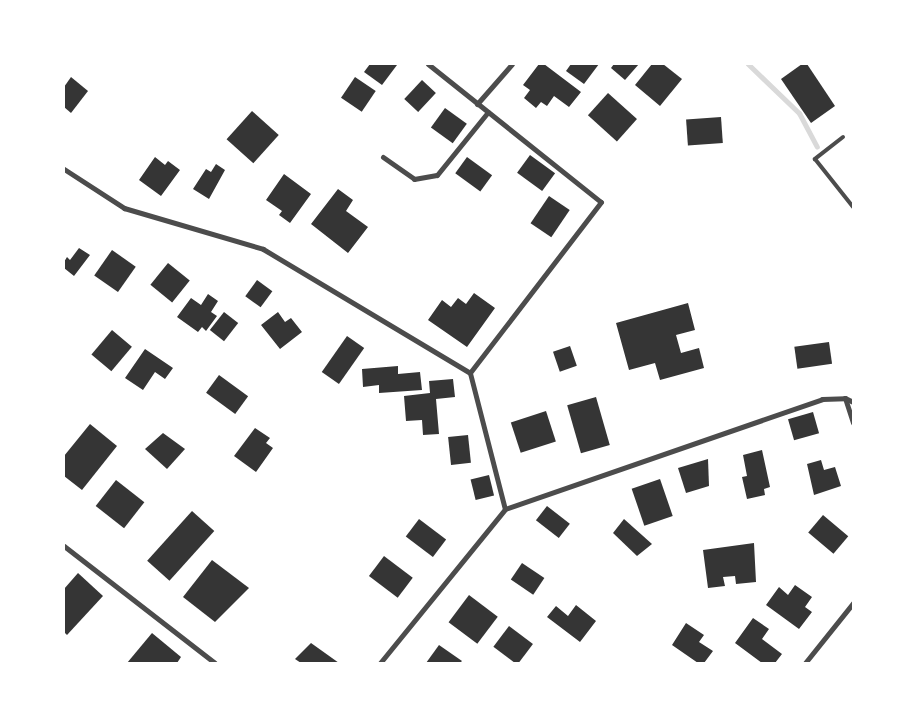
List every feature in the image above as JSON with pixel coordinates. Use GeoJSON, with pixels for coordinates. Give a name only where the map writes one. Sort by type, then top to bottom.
{"type":"FeatureCollection","features":[{"type":"Feature","properties":{"kind":"street"},"geometry":{"type":"LineString","coordinates":[[428,64],[601,202],[470,373]]}},
{"type":"Feature","properties":{"kind":"street"},"geometry":{"type":"LineString","coordinates":[[477,104],[512,64]]}},
{"type":"Feature","properties":{"kind":"street"},"geometry":{"type":"LineString","coordinates":[[383,157],[414,179],[437,175],[488,112]]}},
{"type":"Feature","properties":{"kind":"street"},"geometry":{"type":"LineString","coordinates":[[64,169],[124,208],[263,249],[470,373],[505,510]]}},
{"type":"Feature","properties":{"kind":"street"},"geometry":{"type":"LineString","coordinates":[[845,398],[853,422]]}},
{"type":"Feature","properties":{"kind":"street"},"geometry":{"type":"LineString","coordinates":[[380,663],[505,510],[822,399],[845,398],[853,402]]}},
{"type":"Feature","properties":{"kind":"street"},"geometry":{"type":"LineString","coordinates":[[64,546],[215,663]]}},
{"type":"Feature","properties":{"kind":"street"},"geometry":{"type":"LineString","coordinates":[[805,663],[853,604]]}},
{"type":"Feature","properties":{"kind":"lane"},"geometry":{"type":"LineString","coordinates":[[843,136],[815,159],[853,207]]}},
{"type":"Feature","properties":{"kind":"building"},"geometry":{"type":"Polygon","coordinates":[[[370,64],[397,65],[382,85],[364,72],[370,64]]]}},
{"type":"Feature","properties":{"kind":"building"},"geometry":{"type":"Polygon","coordinates":[[[539,64],[544,64],[581,92],[569,107],[554,96],[547,106],[541,102],[536,108],[524,98],[530,90],[523,85],[539,64]]]}},
{"type":"Feature","properties":{"kind":"building"},"geometry":{"type":"Polygon","coordinates":[[[571,64],[599,64],[584,84],[566,71],[571,64]]]}},
{"type":"Feature","properties":{"kind":"building"},"geometry":{"type":"Polygon","coordinates":[[[614,64],[639,64],[625,80],[611,68],[614,64]]]}},
{"type":"Feature","properties":{"kind":"building"},"geometry":{"type":"Polygon","coordinates":[[[652,64],[663,64],[682,79],[660,106],[635,85],[652,64]]]}},
{"type":"Feature","properties":{"kind":"building"},"geometry":{"type":"Polygon","coordinates":[[[802,64],[807,64],[835,106],[811,123],[781,79],[802,64]]]}},
{"type":"Feature","properties":{"kind":"building"},"geometry":{"type":"Polygon","coordinates":[[[71,77],[88,91],[71,113],[64,107],[64,87],[71,77]]]}},
{"type":"Feature","properties":{"kind":"building"},"geometry":{"type":"Polygon","coordinates":[[[355,77],[376,91],[362,112],[341,98],[355,77]]]}},
{"type":"Feature","properties":{"kind":"building"},"geometry":{"type":"Polygon","coordinates":[[[422,80],[436,93],[418,112],[404,99],[422,80]]]}},
{"type":"Feature","properties":{"kind":"building"},"geometry":{"type":"Polygon","coordinates":[[[608,93],[637,119],[617,141],[588,115],[608,93]]]}},
{"type":"Feature","properties":{"kind":"building"},"geometry":{"type":"Polygon","coordinates":[[[445,108],[467,124],[453,143],[431,127],[445,108]]]}},
{"type":"Feature","properties":{"kind":"building"},"geometry":{"type":"Polygon","coordinates":[[[252,111],[279,135],[253,163],[227,139],[252,111]]]}},
{"type":"Feature","properties":{"kind":"building"},"geometry":{"type":"Polygon","coordinates":[[[721,117],[723,143],[688,145],[686,119],[721,117]]]}},
{"type":"Feature","properties":{"kind":"building"},"geometry":{"type":"Polygon","coordinates":[[[530,155],[555,173],[542,191],[517,173],[530,155]]]}},
{"type":"Feature","properties":{"kind":"building"},"geometry":{"type":"Polygon","coordinates":[[[155,157],[165,165],[168,161],[180,170],[161,196],[139,180],[155,157]]]}},
{"type":"Feature","properties":{"kind":"building"},"geometry":{"type":"Polygon","coordinates":[[[467,157],[492,175],[480,191],[455,173],[467,157]]]}},
{"type":"Feature","properties":{"kind":"building"},"geometry":{"type":"Polygon","coordinates":[[[216,164],[225,170],[209,199],[193,189],[206,169],[211,172],[216,164]]]}},
{"type":"Feature","properties":{"kind":"building"},"geometry":{"type":"Polygon","coordinates":[[[284,174],[311,194],[290,223],[279,215],[282,211],[266,200],[284,174]]]}},
{"type":"Feature","properties":{"kind":"building"},"geometry":{"type":"Polygon","coordinates":[[[338,189],[353,200],[346,211],[368,227],[348,253],[311,224],[338,189]]]}},
{"type":"Feature","properties":{"kind":"building"},"geometry":{"type":"Polygon","coordinates":[[[549,196],[570,210],[551,237],[531,223],[549,196]]]}},
{"type":"Feature","properties":{"kind":"building"},"geometry":{"type":"Polygon","coordinates":[[[79,248],[90,255],[74,276],[64,268],[64,262],[67,257],[70,260],[79,248]]]}},
{"type":"Feature","properties":{"kind":"building"},"geometry":{"type":"Polygon","coordinates":[[[112,250],[136,267],[118,292],[94,275],[112,250]]]}},
{"type":"Feature","properties":{"kind":"building"},"geometry":{"type":"Polygon","coordinates":[[[168,263],[190,281],[172,302],[150,285],[168,263]]]}},
{"type":"Feature","properties":{"kind":"building"},"geometry":{"type":"Polygon","coordinates":[[[257,280],[272,291],[261,307],[245,296],[257,280]]]}},
{"type":"Feature","properties":{"kind":"building"},"geometry":{"type":"Polygon","coordinates":[[[474,293],[495,308],[467,347],[428,320],[442,300],[451,307],[458,298],[466,304],[474,293]]]}},
{"type":"Feature","properties":{"kind":"building"},"geometry":{"type":"Polygon","coordinates":[[[208,294],[218,301],[211,312],[217,316],[206,331],[202,327],[198,332],[177,317],[191,298],[201,305],[208,294]]]}},
{"type":"Feature","properties":{"kind":"building"},"geometry":{"type":"Polygon","coordinates":[[[688,303],[695,330],[676,335],[681,353],[699,348],[704,368],[660,380],[655,363],[629,370],[616,323],[688,303]]]}},
{"type":"Feature","properties":{"kind":"building"},"geometry":{"type":"Polygon","coordinates":[[[224,312],[238,323],[224,341],[210,330],[224,312]]]}},
{"type":"Feature","properties":{"kind":"building"},"geometry":{"type":"Polygon","coordinates":[[[278,312],[285,322],[291,318],[302,332],[280,349],[261,325],[278,312]]]}},
{"type":"Feature","properties":{"kind":"building"},"geometry":{"type":"Polygon","coordinates":[[[112,330],[132,347],[111,371],[91,355],[112,330]]]}},
{"type":"Feature","properties":{"kind":"building"},"geometry":{"type":"Polygon","coordinates":[[[347,336],[364,348],[339,384],[322,372],[347,336]]]}},
{"type":"Feature","properties":{"kind":"building"},"geometry":{"type":"Polygon","coordinates":[[[829,342],[832,364],[797,369],[794,347],[829,342]]]}},
{"type":"Feature","properties":{"kind":"building"},"geometry":{"type":"Polygon","coordinates":[[[570,346],[577,366],[560,372],[553,352],[570,346]]]}},
{"type":"Feature","properties":{"kind":"building"},"geometry":{"type":"Polygon","coordinates":[[[145,349],[173,368],[165,379],[155,372],[143,390],[125,378],[145,349]]]}},
{"type":"Feature","properties":{"kind":"building"},"geometry":{"type":"Polygon","coordinates":[[[398,366],[398,374],[420,372],[422,390],[379,393],[379,385],[363,387],[362,369],[398,366]]]}},
{"type":"Feature","properties":{"kind":"building"},"geometry":{"type":"Polygon","coordinates":[[[219,375],[248,396],[235,414],[206,393],[219,375]]]}},
{"type":"Feature","properties":{"kind":"building"},"geometry":{"type":"Polygon","coordinates":[[[453,379],[455,397],[436,399],[439,434],[423,435],[422,420],[406,421],[404,396],[430,393],[429,381],[453,379]]]}},
{"type":"Feature","properties":{"kind":"building"},"geometry":{"type":"Polygon","coordinates":[[[596,397],[610,445],[581,453],[567,405],[596,397]]]}},
{"type":"Feature","properties":{"kind":"building"},"geometry":{"type":"Polygon","coordinates":[[[546,411],[556,441],[521,453],[511,422],[546,411]]]}},
{"type":"Feature","properties":{"kind":"building"},"geometry":{"type":"Polygon","coordinates":[[[813,412],[819,433],[794,440],[788,419],[813,412]]]}},
{"type":"Feature","properties":{"kind":"building"},"geometry":{"type":"Polygon","coordinates":[[[90,424],[117,446],[82,490],[64,476],[64,456],[90,424]]]}},
{"type":"Feature","properties":{"kind":"building"},"geometry":{"type":"Polygon","coordinates":[[[255,428],[270,438],[266,443],[273,448],[256,472],[234,456],[255,428]]]}},
{"type":"Feature","properties":{"kind":"building"},"geometry":{"type":"Polygon","coordinates":[[[163,433],[185,449],[167,469],[145,449],[163,433]]]}},
{"type":"Feature","properties":{"kind":"building"},"geometry":{"type":"Polygon","coordinates":[[[468,435],[471,463],[451,465],[448,437],[468,435]]]}},
{"type":"Feature","properties":{"kind":"building"},"geometry":{"type":"Polygon","coordinates":[[[762,450],[770,487],[764,489],[765,495],[747,499],[742,477],[747,476],[743,455],[762,450]]]}},
{"type":"Feature","properties":{"kind":"building"},"geometry":{"type":"Polygon","coordinates":[[[708,459],[709,486],[686,493],[678,468],[708,459]]]}},
{"type":"Feature","properties":{"kind":"building"},"geometry":{"type":"Polygon","coordinates":[[[821,460],[824,470],[835,467],[841,486],[814,495],[807,464],[821,460]]]}},
{"type":"Feature","properties":{"kind":"building"},"geometry":{"type":"Polygon","coordinates":[[[489,475],[494,495],[476,500],[471,480],[489,475]]]}},
{"type":"Feature","properties":{"kind":"building"},"geometry":{"type":"Polygon","coordinates":[[[660,479],[673,516],[644,526],[632,489],[660,479]]]}},
{"type":"Feature","properties":{"kind":"building"},"geometry":{"type":"Polygon","coordinates":[[[116,480],[144,502],[124,528],[96,506],[116,480]]]}},
{"type":"Feature","properties":{"kind":"building"},"geometry":{"type":"Polygon","coordinates":[[[547,506],[570,524],[559,538],[536,520],[547,506]]]}},
{"type":"Feature","properties":{"kind":"building"},"geometry":{"type":"Polygon","coordinates":[[[192,511],[214,531],[169,581],[147,561],[192,511]]]}},
{"type":"Feature","properties":{"kind":"building"},"geometry":{"type":"Polygon","coordinates":[[[823,515],[848,536],[833,554],[808,533],[823,515]]]}},
{"type":"Feature","properties":{"kind":"building"},"geometry":{"type":"Polygon","coordinates":[[[419,519],[446,539],[433,557],[406,537],[419,519]]]}},
{"type":"Feature","properties":{"kind":"building"},"geometry":{"type":"Polygon","coordinates":[[[624,519],[652,544],[637,556],[613,533],[624,519]]]}},
{"type":"Feature","properties":{"kind":"building"},"geometry":{"type":"Polygon","coordinates":[[[754,543],[756,582],[736,584],[735,576],[723,577],[725,586],[708,588],[703,550],[754,543]]]}},
{"type":"Feature","properties":{"kind":"building"},"geometry":{"type":"Polygon","coordinates":[[[384,556],[413,578],[398,598],[369,576],[384,556]]]}},
{"type":"Feature","properties":{"kind":"building"},"geometry":{"type":"Polygon","coordinates":[[[212,560],[249,588],[215,622],[183,597],[212,560]]]}},
{"type":"Feature","properties":{"kind":"building"},"geometry":{"type":"Polygon","coordinates":[[[522,563],[544,578],[533,595],[511,580],[522,563]]]}},
{"type":"Feature","properties":{"kind":"building"},"geometry":{"type":"Polygon","coordinates":[[[78,573],[103,596],[67,635],[64,632],[64,589],[78,573]]]}},
{"type":"Feature","properties":{"kind":"building"},"geometry":{"type":"Polygon","coordinates":[[[795,585],[812,597],[805,607],[812,612],[799,629],[766,605],[779,587],[788,595],[795,585]]]}},
{"type":"Feature","properties":{"kind":"building"},"geometry":{"type":"Polygon","coordinates":[[[469,595],[498,617],[477,644],[449,622],[469,595]]]}},
{"type":"Feature","properties":{"kind":"building"},"geometry":{"type":"Polygon","coordinates":[[[576,605],[596,621],[580,642],[547,617],[556,606],[568,616],[576,605]]]}},
{"type":"Feature","properties":{"kind":"building"},"geometry":{"type":"Polygon","coordinates":[[[753,618],[769,629],[762,639],[782,654],[775,663],[762,663],[735,643],[753,618]]]}},
{"type":"Feature","properties":{"kind":"building"},"geometry":{"type":"Polygon","coordinates":[[[686,623],[704,635],[699,642],[713,651],[704,663],[698,663],[672,645],[686,623]]]}},
{"type":"Feature","properties":{"kind":"building"},"geometry":{"type":"Polygon","coordinates":[[[509,626],[533,644],[519,663],[515,663],[493,647],[509,626]]]}},
{"type":"Feature","properties":{"kind":"building"},"geometry":{"type":"Polygon","coordinates":[[[152,633],[181,657],[177,663],[127,663],[152,633]]]}},
{"type":"Feature","properties":{"kind":"building"},"geometry":{"type":"Polygon","coordinates":[[[311,643],[339,663],[301,663],[295,659],[311,643]]]}},
{"type":"Feature","properties":{"kind":"building"},"geometry":{"type":"Polygon","coordinates":[[[439,645],[462,661],[460,663],[426,663],[439,645]]]}},
{"type":"Feature","properties":{"kind":"waterway"},"geometry":{"type":"LineString","coordinates":[[748,64],[799,113],[817,147]]}}]}
